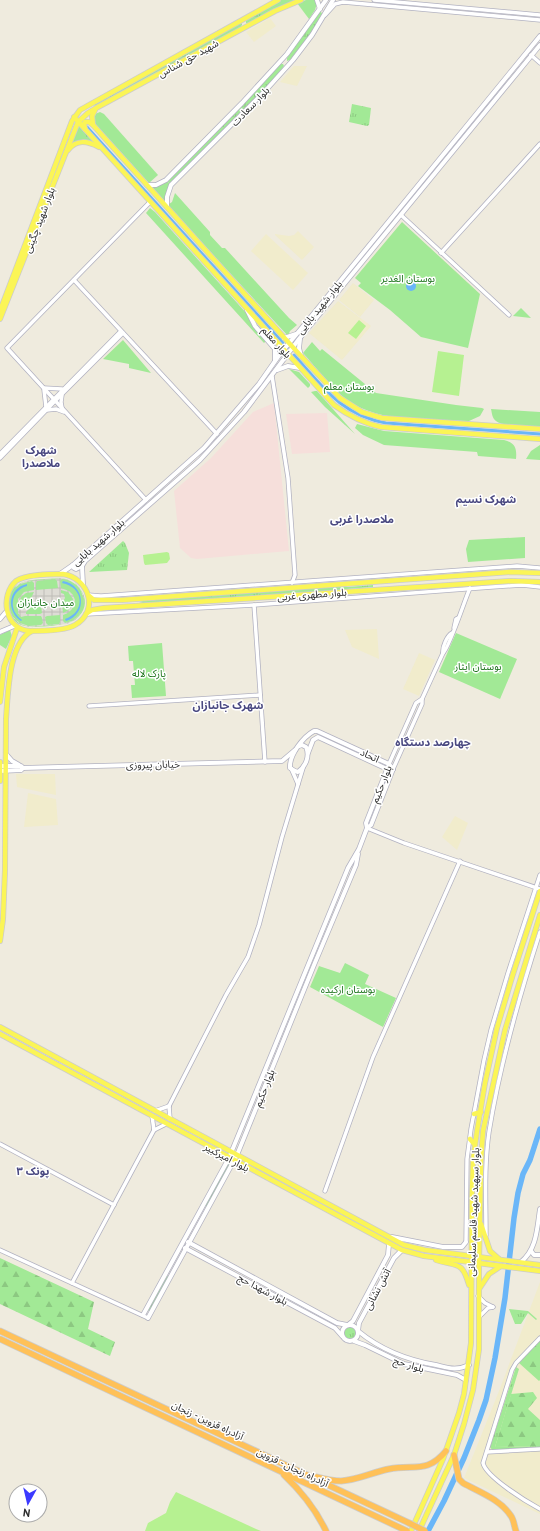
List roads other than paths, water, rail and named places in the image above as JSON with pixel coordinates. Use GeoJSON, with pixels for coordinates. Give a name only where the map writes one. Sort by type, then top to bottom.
{"type":"FeatureCollection","features":[{"type":"Feature","properties":{"kind":"highway","name":"آزادراه قزوین - زنجان"},"geometry":{"type":"LineString","coordinates":[[0,1331],[425,1531]]}},
{"type":"Feature","properties":{"kind":"highway","name":"آزادراه زنجان - قزوین"},"geometry":{"type":"LineString","coordinates":[[0,1339],[408,1531]]}},
{"type":"Feature","properties":{"kind":"highway"},"geometry":{"type":"LineString","coordinates":[[304,1474],[342,1481],[364,1477],[392,1468],[426,1466],[436,1462],[446,1451]]}},
{"type":"Feature","properties":{"kind":"highway"},"geometry":{"type":"LineString","coordinates":[[454,1455],[455,1465],[463,1483],[492,1498],[505,1508],[512,1516],[516,1531]]}},
{"type":"Feature","properties":{"kind":"highway"},"geometry":{"type":"LineString","coordinates":[[279,1471],[294,1484],[317,1513],[326,1531]]}},
{"type":"Feature","properties":{"kind":"main road","name":"شهید حق شناس"},"geometry":{"type":"LineString","coordinates":[[74,117],[79,111],[96,100],[278,0]]}},
{"type":"Feature","properties":{"kind":"main road","name":"شهید حق شناس"},"geometry":{"type":"LineString","coordinates":[[78,122],[83,116],[98,107],[254,22],[275,11],[302,0]]}},
{"type":"Feature","properties":{"kind":"main road"},"geometry":{"type":"LineString","coordinates":[[318,0],[320,9]]}},
{"type":"Feature","properties":{"kind":"main road","name":"بلوار سعادت"},"geometry":{"type":"LineString","coordinates":[[147,186],[156,185],[166,180],[275,68],[326,0]]}},
{"type":"Feature","properties":{"kind":"main road","name":"بلوار سعادت"},"geometry":{"type":"LineString","coordinates":[[167,208],[167,197],[171,185],[266,90],[295,58],[333,0]]}},
{"type":"Feature","properties":{"kind":"main road"},"geometry":{"type":"LineString","coordinates":[[251,15],[246,19],[246,22],[254,22]]}},
{"type":"Feature","properties":{"kind":"main road"},"geometry":{"type":"LineString","coordinates":[[236,32],[242,24],[241,22],[237,23]]}},
{"type":"Feature","properties":{"kind":"main road"},"geometry":{"type":"LineString","coordinates":[[295,58],[289,61],[286,60],[302,34]]}},
{"type":"Feature","properties":{"kind":"main road","name":"بلوار شهید بابایی"},"geometry":{"type":"LineString","coordinates":[[60,574],[73,565],[196,456],[217,434],[259,384],[289,343],[540,36]]}},
{"type":"Feature","properties":{"kind":"main road","name":"بلوار شهید بابایی"},"geometry":{"type":"LineString","coordinates":[[84,585],[82,566],[85,561],[209,450],[244,412],[301,337],[540,45]]}},
{"type":"Feature","properties":{"kind":"main road"},"geometry":{"type":"LineString","coordinates":[[266,90],[282,68],[283,64],[275,68]]}},
{"type":"Feature","properties":{"kind":"main road"},"geometry":{"type":"LineString","coordinates":[[93,125],[93,112],[98,107]]}},
{"type":"Feature","properties":{"kind":"main road"},"geometry":{"type":"LineString","coordinates":[[79,111],[83,116]]}},
{"type":"Feature","properties":{"kind":"main road","name":"بلوار معلم"},"geometry":{"type":"LineString","coordinates":[[74,117],[300,368],[334,405],[346,414],[369,424],[395,428],[540,439]]}},
{"type":"Feature","properties":{"kind":"main road","name":"بلوار شهید چگینی"},"geometry":{"type":"LineString","coordinates":[[0,311],[74,117]]}},
{"type":"Feature","properties":{"kind":"main road","name":"بلوار شهید چگینی"},"geometry":{"type":"LineString","coordinates":[[0,319],[78,122]]}},
{"type":"Feature","properties":{"kind":"main road"},"geometry":{"type":"LineString","coordinates":[[85,130],[85,122],[89,122],[93,125]]}},
{"type":"Feature","properties":{"kind":"main road","name":"بلوار معلم"},"geometry":{"type":"LineString","coordinates":[[93,125],[293,348],[340,398],[351,406],[372,416],[395,420],[540,429]]}},
{"type":"Feature","properties":{"kind":"main road"},"geometry":{"type":"LineString","coordinates":[[219,126],[224,132]]}},
{"type":"Feature","properties":{"kind":"main road"},"geometry":{"type":"LineString","coordinates":[[65,152],[73,144],[81,142],[88,142],[102,148]]}},
{"type":"Feature","properties":{"kind":"main road"},"geometry":{"type":"LineString","coordinates":[[194,251],[198,250],[200,245]]}},
{"type":"Feature","properties":{"kind":"main road"},"geometry":{"type":"LineString","coordinates":[[247,309],[255,326],[275,350],[276,356],[274,364]]}},
{"type":"Feature","properties":{"kind":"main road"},"geometry":{"type":"LineString","coordinates":[[284,338],[297,334]]}},
{"type":"Feature","properties":{"kind":"main road"},"geometry":{"type":"LineString","coordinates":[[301,337],[299,348],[301,356]]}},
{"type":"Feature","properties":{"kind":"main road"},"geometry":{"type":"LineString","coordinates":[[277,370],[288,366],[300,368]]}},
{"type":"Feature","properties":{"kind":"main road"},"geometry":{"type":"LineString","coordinates":[[73,565],[76,569],[82,566]]}},
{"type":"Feature","properties":{"kind":"main road","name":"بلوار مطهری غربی"},"geometry":{"type":"LineString","coordinates":[[88,595],[94,600],[112,600],[510,572],[540,573]]}},
{"type":"Feature","properties":{"kind":"main road"},"geometry":{"type":"LineString","coordinates":[[0,619],[3,611],[4,592],[11,584],[21,578],[67,574],[75,577],[84,585],[88,595],[88,607],[86,614],[81,621],[71,627],[32,631],[16,627],[8,620],[3,611]]}},
{"type":"Feature","properties":{"kind":"main road","name":"بلوار مطهری غربی"},"geometry":{"type":"LineString","coordinates":[[86,614],[92,610],[221,600],[522,580],[540,582]]}},
{"type":"Feature","properties":{"kind":"main road"},"geometry":{"type":"LineString","coordinates":[[384,581],[383,586],[385,589]]}},
{"type":"Feature","properties":{"kind":"main road"},"geometry":{"type":"LineString","coordinates":[[373,582],[376,586],[373,590]]}},
{"type":"Feature","properties":{"kind":"main road"},"geometry":{"type":"LineString","coordinates":[[112,600],[112,608]]}},
{"type":"Feature","properties":{"kind":"main road"},"geometry":{"type":"LineString","coordinates":[[0,632],[16,627]]}},
{"type":"Feature","properties":{"kind":"main road"},"geometry":{"type":"LineString","coordinates":[[0,702],[4,667],[16,627]]}},
{"type":"Feature","properties":{"kind":"main road"},"geometry":{"type":"LineString","coordinates":[[0,781],[6,754],[7,707],[14,657],[20,642],[32,631]]}},
{"type":"Feature","properties":{"kind":"main road","name":"اتحاد"},"geometry":{"type":"LineString","coordinates":[[297,748],[311,732],[317,731],[389,764],[393,770]]}},
{"type":"Feature","properties":{"kind":"main road","name":"اتحاد"},"geometry":{"type":"LineString","coordinates":[[308,753],[313,740],[318,737],[387,769],[393,770]]}},
{"type":"Feature","properties":{"kind":"main road"},"geometry":{"type":"LineString","coordinates":[[302,745],[306,747],[308,753],[303,768],[298,772],[290,768],[282,761],[302,745]]}},
{"type":"Feature","properties":{"kind":"main road"},"geometry":{"type":"LineString","coordinates":[[290,768],[290,761],[297,748]]}},
{"type":"Feature","properties":{"kind":"main road"},"geometry":{"type":"LineString","coordinates":[[6,754],[12,761],[22,767]]}},
{"type":"Feature","properties":{"kind":"main road","name":"خیابان پیروزی"},"geometry":{"type":"LineString","coordinates":[[3,769],[22,767],[282,761]]}},
{"type":"Feature","properties":{"kind":"main road"},"geometry":{"type":"LineString","coordinates":[[0,762],[6,783],[3,919],[0,941]]}},
{"type":"Feature","properties":{"kind":"main road","name":"بلوار حکیم"},"geometry":{"type":"LineString","coordinates":[[367,828],[366,823],[389,764]]}},
{"type":"Feature","properties":{"kind":"main road","name":"خیابان پیروزی"},"geometry":{"type":"LineString","coordinates":[[3,769],[21,770],[22,767]]}},
{"type":"Feature","properties":{"kind":"main road"},"geometry":{"type":"LineString","coordinates":[[6,783],[8,776],[14,770]]}},
{"type":"Feature","properties":{"kind":"main road","name":"بلوار حکیم"},"geometry":{"type":"LineString","coordinates":[[148,1318],[187,1249],[231,1159],[231,1151],[348,868],[367,828],[370,825],[393,770]]}},
{"type":"Feature","properties":{"kind":"main road","name":"بلوار حکیم"},"geometry":{"type":"LineString","coordinates":[[144,1315],[231,1159],[237,1155],[356,865],[358,849]]}},
{"type":"Feature","properties":{"kind":"main road","name":"بلوار سپهبد شهید قاسم سلیمانی"},"geometry":{"type":"LineString","coordinates":[[408,1531],[446,1451],[459,1413],[466,1380],[471,1343],[472,1186],[476,1144],[490,1055],[539,889]]}},
{"type":"Feature","properties":{"kind":"main road","name":"بلوار سپهبد شهید قاسم سلیمانی"},"geometry":{"type":"LineString","coordinates":[[419,1531],[454,1455],[470,1403],[479,1344],[478,1293],[483,1131],[505,1030],[540,915]]}},
{"type":"Feature","properties":{"kind":"main road"},"geometry":{"type":"LineString","coordinates":[[516,990],[522,991]]}},
{"type":"Feature","properties":{"kind":"main road","name":"بلوار امیرکبیر"},"geometry":{"type":"LineString","coordinates":[[0,1027],[387,1236],[415,1248],[540,1265]]}},
{"type":"Feature","properties":{"kind":"main road","name":"بلوار امیرکبیر"},"geometry":{"type":"LineString","coordinates":[[0,1034],[402,1250],[424,1256],[540,1271]]}},
{"type":"Feature","properties":{"kind":"main road"},"geometry":{"type":"LineString","coordinates":[[490,1055],[494,1058],[499,1056]]}},
{"type":"Feature","properties":{"kind":"main road"},"geometry":{"type":"LineString","coordinates":[[489,1063],[493,1062],[497,1065]]}},
{"type":"Feature","properties":{"kind":"main road"},"geometry":{"type":"LineString","coordinates":[[474,1114],[481,1112]]}},
{"type":"Feature","properties":{"kind":"main road"},"geometry":{"type":"LineString","coordinates":[[470,1139],[476,1144]]}},
{"type":"Feature","properties":{"kind":"main road"},"geometry":{"type":"LineString","coordinates":[[521,1262],[528,1256],[534,1245],[540,1209]]}},
{"type":"Feature","properties":{"kind":"main road"},"geometry":{"type":"LineString","coordinates":[[201,1212],[205,1214]]}},
{"type":"Feature","properties":{"kind":"main road"},"geometry":{"type":"LineString","coordinates":[[480,1221],[490,1251],[501,1260]]}},
{"type":"Feature","properties":{"kind":"main road","name":"بلوار امیرکبیر"},"geometry":{"type":"LineString","coordinates":[[387,1236],[443,1247],[462,1247],[466,1242]]}},
{"type":"Feature","properties":{"kind":"main road","name":"بلوار شهدا حج"},"geometry":{"type":"LineString","coordinates":[[185,1240],[337,1323],[347,1325]]}},
{"type":"Feature","properties":{"kind":"main road","name":"آتش نشانی"},"geometry":{"type":"LineString","coordinates":[[347,1325],[354,1320],[378,1275],[388,1255],[389,1244]]}},
{"type":"Feature","properties":{"kind":"main road","name":"بلوار شهدا حج"},"geometry":{"type":"LineString","coordinates":[[182,1246],[334,1328],[342,1336]]}},
{"type":"Feature","properties":{"kind":"main road","name":"آتش نشانی"},"geometry":{"type":"LineString","coordinates":[[358,1331],[359,1323],[383,1278],[394,1258],[402,1250]]}},
{"type":"Feature","properties":{"kind":"main road"},"geometry":{"type":"LineString","coordinates":[[531,1251],[535,1256],[540,1255]]}},
{"type":"Feature","properties":{"kind":"main road"},"geometry":{"type":"LineString","coordinates":[[461,1255],[466,1256],[466,1259],[465,1261],[461,1261]]}},
{"type":"Feature","properties":{"kind":"main road"},"geometry":{"type":"LineString","coordinates":[[424,1256],[461,1267],[465,1272],[471,1290]]}},
{"type":"Feature","properties":{"kind":"main road"},"geometry":{"type":"LineString","coordinates":[[489,1264],[487,1262],[490,1258]]}},
{"type":"Feature","properties":{"kind":"main road"},"geometry":{"type":"LineString","coordinates":[[478,1293],[489,1274],[501,1266]]}},
{"type":"Feature","properties":{"kind":"main road"},"geometry":{"type":"LineString","coordinates":[[167,1272],[172,1275]]}},
{"type":"Feature","properties":{"kind":"main road"},"geometry":{"type":"LineString","coordinates":[[378,1275],[383,1278]]}},
{"type":"Feature","properties":{"kind":"main road"},"geometry":{"type":"LineString","coordinates":[[347,1325],[354,1326],[358,1331],[357,1337],[354,1341],[347,1341],[342,1336],[342,1330],[347,1325]]}},
{"type":"Feature","properties":{"kind":"main road","name":"بلوار حج"},"geometry":{"type":"LineString","coordinates":[[358,1331],[368,1340],[406,1359],[458,1369]]}},
{"type":"Feature","properties":{"kind":"main road","name":"بلوار حج"},"geometry":{"type":"LineString","coordinates":[[354,1341],[404,1364],[457,1375],[466,1380]]}},
{"type":"Feature","properties":{"kind":"main road"},"geometry":{"type":"LineString","coordinates":[[471,1343],[479,1344]]}},
{"type":"Feature","properties":{"kind":"main road"},"geometry":{"type":"LineString","coordinates":[[470,1354],[475,1352],[478,1355]]}},
{"type":"Feature","properties":{"kind":"main road"},"geometry":{"type":"LineString","coordinates":[[457,1375],[462,1372],[458,1369],[469,1365]]}},
{"type":"Feature","properties":{"kind":"street"},"geometry":{"type":"LineString","coordinates":[[374,0],[540,15]]}},
{"type":"Feature","properties":{"kind":"street"},"geometry":{"type":"LineString","coordinates":[[319,23],[335,4],[345,1],[540,20]]}},
{"type":"Feature","properties":{"kind":"street"},"geometry":{"type":"LineString","coordinates":[[419,9],[420,4]]}},
{"type":"Feature","properties":{"kind":"street"},"geometry":{"type":"LineString","coordinates":[[534,19],[535,14]]}},
{"type":"Feature","properties":{"kind":"street"},"geometry":{"type":"LineString","coordinates":[[532,55],[540,63]]}},
{"type":"Feature","properties":{"kind":"street"},"geometry":{"type":"LineString","coordinates":[[441,253],[540,144]]}},
{"type":"Feature","properties":{"kind":"street"},"geometry":{"type":"LineString","coordinates":[[146,500],[7,348],[150,202]]}},
{"type":"Feature","properties":{"kind":"street"},"geometry":{"type":"LineString","coordinates":[[401,215],[508,315]]}},
{"type":"Feature","properties":{"kind":"street"},"geometry":{"type":"LineString","coordinates":[[74,280],[217,434]]}},
{"type":"Feature","properties":{"kind":"street"},"geometry":{"type":"LineString","coordinates":[[0,458],[54,399],[122,332]]}},
{"type":"Feature","properties":{"kind":"street"},"geometry":{"type":"LineString","coordinates":[[272,376],[288,478],[295,575],[293,582],[285,588]]}},
{"type":"Feature","properties":{"kind":"street"},"geometry":{"type":"LineString","coordinates":[[44,388],[63,391]]}},
{"type":"Feature","properties":{"kind":"street"},"geometry":{"type":"LineString","coordinates":[[44,388],[46,395],[46,409]]}},
{"type":"Feature","properties":{"kind":"street"},"geometry":{"type":"LineString","coordinates":[[63,391],[61,399],[63,409]]}},
{"type":"Feature","properties":{"kind":"street"},"geometry":{"type":"LineString","coordinates":[[0,454],[46,409],[56,409],[66,413]]}},
{"type":"Feature","properties":{"kind":"street"},"geometry":{"type":"LineString","coordinates":[[88,595],[101,596],[517,566],[539,567]]}},
{"type":"Feature","properties":{"kind":"street"},"geometry":{"type":"LineString","coordinates":[[430,578],[439,572]]}},
{"type":"Feature","properties":{"kind":"street"},"geometry":{"type":"LineString","coordinates":[[295,575],[300,582]]}},
{"type":"Feature","properties":{"kind":"street"},"geometry":{"type":"LineString","coordinates":[[320,580],[328,585],[334,579]]}},
{"type":"Feature","properties":{"kind":"street"},"geometry":{"type":"LineString","coordinates":[[492,587],[499,582]]}},
{"type":"Feature","properties":{"kind":"street"},"geometry":{"type":"LineString","coordinates":[[86,614],[254,605],[470,588],[522,585],[540,587]]}},
{"type":"Feature","properties":{"kind":"street"},"geometry":{"type":"LineString","coordinates":[[424,587],[436,591]]}},
{"type":"Feature","properties":{"kind":"street","name":"بلوار حکیم"},"geometry":{"type":"LineString","coordinates":[[393,770],[422,704],[422,699],[443,653],[446,651],[452,636],[456,619],[458,618],[470,588]]}},
{"type":"Feature","properties":{"kind":"street"},"geometry":{"type":"LineString","coordinates":[[321,600],[326,593],[334,598]]}},
{"type":"Feature","properties":{"kind":"street"},"geometry":{"type":"LineString","coordinates":[[216,607],[221,600],[228,606]]}},
{"type":"Feature","properties":{"kind":"street"},"geometry":{"type":"LineString","coordinates":[[254,605],[265,762]]}},
{"type":"Feature","properties":{"kind":"street"},"geometry":{"type":"LineString","coordinates":[[89,706],[260,695]]}},
{"type":"Feature","properties":{"kind":"street","name":"بلوار حکیم"},"geometry":{"type":"LineString","coordinates":[[389,764],[416,703],[422,699]]}},
{"type":"Feature","properties":{"kind":"street"},"geometry":{"type":"LineString","coordinates":[[290,768],[298,784]]}},
{"type":"Feature","properties":{"kind":"street"},"geometry":{"type":"LineString","coordinates":[[170,1119],[169,1106],[226,995],[248,957],[259,925],[282,837],[303,768]]}},
{"type":"Feature","properties":{"kind":"street"},"geometry":{"type":"LineString","coordinates":[[367,828],[404,843],[539,889]]}},
{"type":"Feature","properties":{"kind":"street"},"geometry":{"type":"LineString","coordinates":[[325,1191],[374,1057],[460,861]]}},
{"type":"Feature","properties":{"kind":"street"},"geometry":{"type":"LineString","coordinates":[[466,1242],[467,1165],[474,1114],[491,1030],[539,889],[540,875]]}},
{"type":"Feature","properties":{"kind":"street"},"geometry":{"type":"LineString","coordinates":[[486,1236],[486,1161],[489,1132],[504,1057],[540,932]]}},
{"type":"Feature","properties":{"kind":"street"},"geometry":{"type":"LineString","coordinates":[[155,1111],[169,1106]]}},
{"type":"Feature","properties":{"kind":"street"},"geometry":{"type":"LineString","coordinates":[[152,1116],[154,1130]]}},
{"type":"Feature","properties":{"kind":"street"},"geometry":{"type":"LineString","coordinates":[[72,1283],[154,1130],[166,1124]]}},
{"type":"Feature","properties":{"kind":"street"},"geometry":{"type":"LineString","coordinates":[[0,1144],[114,1205]]}},
{"type":"Feature","properties":{"kind":"street"},"geometry":{"type":"LineString","coordinates":[[0,1250],[148,1318]]}},
{"type":"Feature","properties":{"kind":"street"},"geometry":{"type":"LineString","coordinates":[[478,1293],[485,1302],[493,1307],[488,1308],[478,1318]]}},
{"type":"Feature","properties":{"kind":"street"},"geometry":{"type":"LineString","coordinates":[[540,1338],[516,1363],[512,1370],[484,1463],[484,1468],[494,1478],[529,1504],[540,1509]]}},
{"type":"Feature","properties":{"kind":"street"},"geometry":{"type":"LineString","coordinates":[[487,1452],[540,1449]]}},
{"type":"Feature","properties":{"kind":"water"},"geometry":{"type":"Polygon","coordinates":[[[411,281],[416,286],[411,291],[406,286],[411,281]]]}},
{"type":"Feature","properties":{"kind":"water"},"geometry":{"type":"Polygon","coordinates":[[[63,581],[76,588],[81,600],[81,606],[78,612],[66,621],[65,619],[72,616],[76,611],[80,600],[75,589],[62,583],[63,581]]]}},
{"type":"Feature","properties":{"kind":"water"},"geometry":{"type":"Polygon","coordinates":[[[27,584],[27,586],[21,588],[17,592],[13,601],[14,611],[22,620],[21,621],[13,612],[11,600],[16,590],[27,584]]]}},
{"type":"Feature","properties":{"kind":"waterway"},"geometry":{"type":"LineString","coordinates":[[87,127],[283,343]]}},
{"type":"Feature","properties":{"kind":"waterway"},"geometry":{"type":"LineString","coordinates":[[294,355],[334,398],[357,414],[370,419],[386,423],[540,434]]}},
{"type":"Feature","properties":{"kind":"waterway"},"geometry":{"type":"LineString","coordinates":[[428,1531],[464,1458],[486,1400],[505,1298],[518,1193],[523,1174],[530,1160],[540,1129]]}},
{"type":"Feature","properties":{"kind":"district","name":"شهرک ملاصدرا"},"geometry":{"type":"Point","coordinates":[41,456]}},
{"type":"Feature","properties":{"kind":"district","name":"شهرک نسیم"},"geometry":{"type":"Point","coordinates":[486,499]}},
{"type":"Feature","properties":{"kind":"district","name":"ملاصدرا غربی"},"geometry":{"type":"Point","coordinates":[362,519]}},
{"type":"Feature","properties":{"kind":"district","name":"شهرک جانبازان"},"geometry":{"type":"Point","coordinates":[228,705]}},
{"type":"Feature","properties":{"kind":"district","name":"چهارصد دستگاه"},"geometry":{"type":"Point","coordinates":[433,742]}},
{"type":"Feature","properties":{"kind":"district","name":"پونک ۳"},"geometry":{"type":"Point","coordinates":[33,1171]}},
{"type":"Feature","properties":{"kind":"park label","name":"بوستان الغدیر"},"geometry":{"type":"Point","coordinates":[408,278]}},
{"type":"Feature","properties":{"kind":"park label","name":"بوستان معلم"},"geometry":{"type":"Point","coordinates":[349,386]}},
{"type":"Feature","properties":{"kind":"park label","name":"میدان جانبازان"},"geometry":{"type":"Point","coordinates":[46,602]}},
{"type":"Feature","properties":{"kind":"park label","name":"بوستان ایثار"},"geometry":{"type":"Point","coordinates":[478,666]}},
{"type":"Feature","properties":{"kind":"park label","name":"پارک لاله"},"geometry":{"type":"Point","coordinates":[149,673]}},
{"type":"Feature","properties":{"kind":"park label","name":"بوستان ارکیده"},"geometry":{"type":"Point","coordinates":[348,989]}}]}
